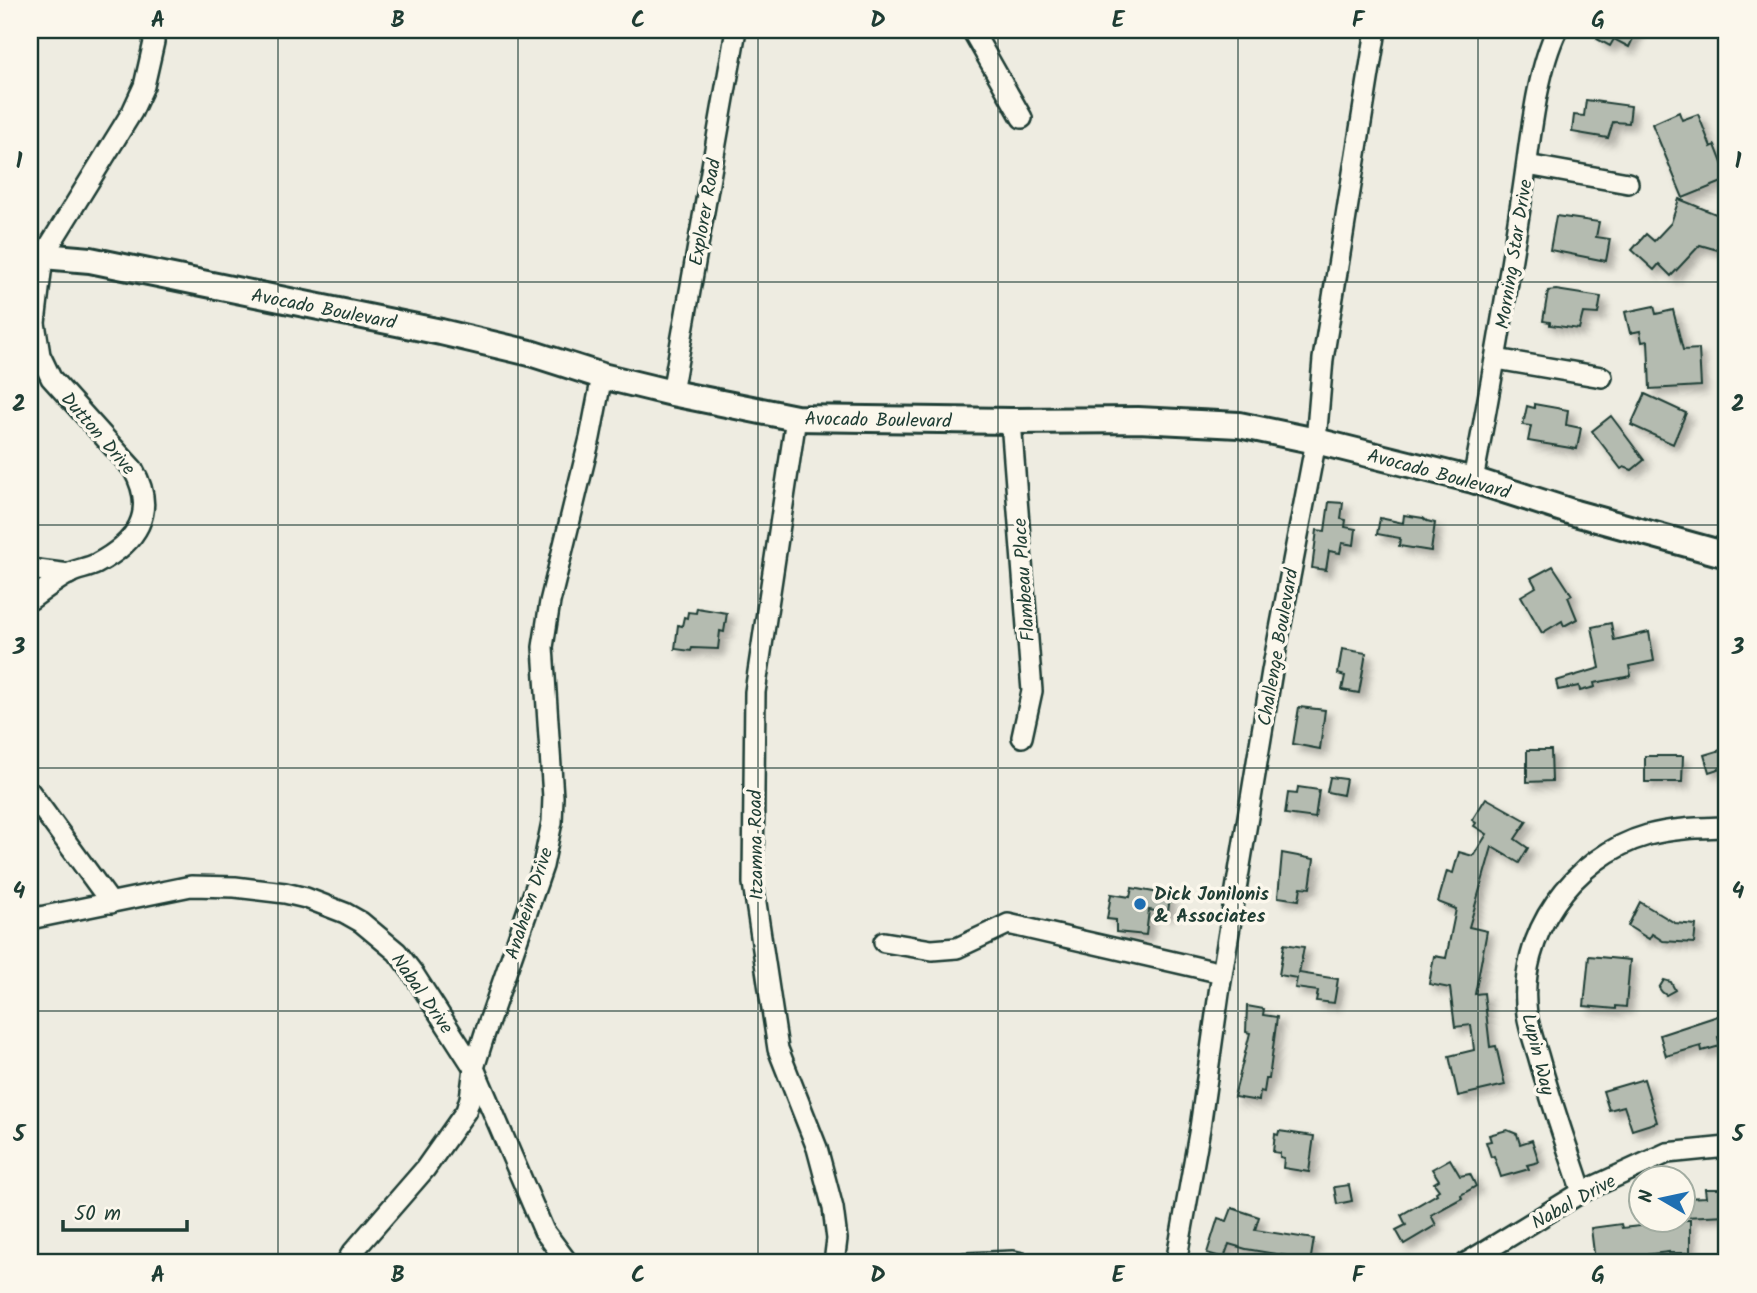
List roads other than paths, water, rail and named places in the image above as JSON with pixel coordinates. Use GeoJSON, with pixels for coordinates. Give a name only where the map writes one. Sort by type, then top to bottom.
{"type":"FeatureCollection","features":[{"type":"Feature","properties":{"kind":"main road","name":"Avocado Boulevard"},"geometry":{"type":"LineString","coordinates":[[37,254],[90,260],[433,330],[530,353],[602,376],[672,393],[796,418],[1138,420],[1239,425],[1473,480],[1575,513],[1727,555]]}},
{"type":"Feature","properties":{"kind":"street","name":"Dutton Drive"},"geometry":{"type":"LineString","coordinates":[[30,600],[69,574],[94,565],[124,547],[142,520],[144,499],[134,469],[59,388],[45,366],[36,339],[35,323],[37,254],[132,112],[145,86],[154,42],[151,30]]}},
{"type":"Feature","properties":{"kind":"street","name":"Explorer Road"},"geometry":{"type":"LineString","coordinates":[[672,393],[736,30]]}},
{"type":"Feature","properties":{"kind":"street"},"geometry":{"type":"LineString","coordinates":[[972,30],[1022,118]]}},
{"type":"Feature","properties":{"kind":"street","name":"Challenge Boulevard"},"geometry":{"type":"LineString","coordinates":[[1176,1263],[1200,1128],[1222,973],[1278,633],[1316,441],[1323,359],[1376,30]]}},
{"type":"Feature","properties":{"kind":"street","name":"Morning Star Drive"},"geometry":{"type":"LineString","coordinates":[[1473,480],[1544,69],[1558,30]]}},
{"type":"Feature","properties":{"kind":"street"},"geometry":{"type":"LineString","coordinates":[[1527,165],[1628,183]]}},
{"type":"Feature","properties":{"kind":"street"},"geometry":{"type":"LineString","coordinates":[[1496,359],[1602,377]]}},
{"type":"Feature","properties":{"kind":"street","name":"Anaheim Drive"},"geometry":{"type":"LineString","coordinates":[[346,1263],[446,1143],[466,1111],[474,1068],[543,866],[553,797],[543,647],[554,582],[590,438],[602,376]]}},
{"type":"Feature","properties":{"kind":"street","name":"Itzamna Road"},"geometry":{"type":"LineString","coordinates":[[796,418],[755,692],[753,883],[778,1049],[817,1148],[833,1208],[837,1239],[834,1263]]}},
{"type":"Feature","properties":{"kind":"street","name":"Flambeau Place"},"geometry":{"type":"LineString","coordinates":[[1011,421],[1032,691],[1022,737]]}},
{"type":"Feature","properties":{"kind":"street"},"geometry":{"type":"LineString","coordinates":[[30,569],[69,574]]}},
{"type":"Feature","properties":{"kind":"street"},"geometry":{"type":"LineString","coordinates":[[30,792],[111,903]]}},
{"type":"Feature","properties":{"kind":"street","name":"Lupin Way"},"geometry":{"type":"LineString","coordinates":[[1583,1192],[1548,1093],[1527,1015],[1528,976],[1537,939],[1566,888],[1594,862],[1611,851],[1628,842],[1665,831],[1727,827]]}},
{"type":"Feature","properties":{"kind":"street","name":"Nabal Drive"},"geometry":{"type":"LineString","coordinates":[[30,919],[191,886],[236,887],[285,893],[345,913],[361,922],[397,952],[414,973],[474,1068],[544,1231],[568,1263]]}},
{"type":"Feature","properties":{"kind":"street"},"geometry":{"type":"LineString","coordinates":[[884,943],[932,950],[957,948],[1009,924],[1222,973]]}},
{"type":"Feature","properties":{"kind":"street","name":"Nabal Drive"},"geometry":{"type":"LineString","coordinates":[[1466,1263],[1583,1192],[1667,1153],[1727,1147]]}},
{"type":"Feature","properties":{"kind":"street"},"geometry":{"type":"LineString","coordinates":[[966,1263],[1022,1263]]}},
{"type":"Feature","properties":{"kind":"place","name":"Dick Jonilonis & Associates"},"geometry":{"type":"Point","coordinates":[1140,904]}}]}
